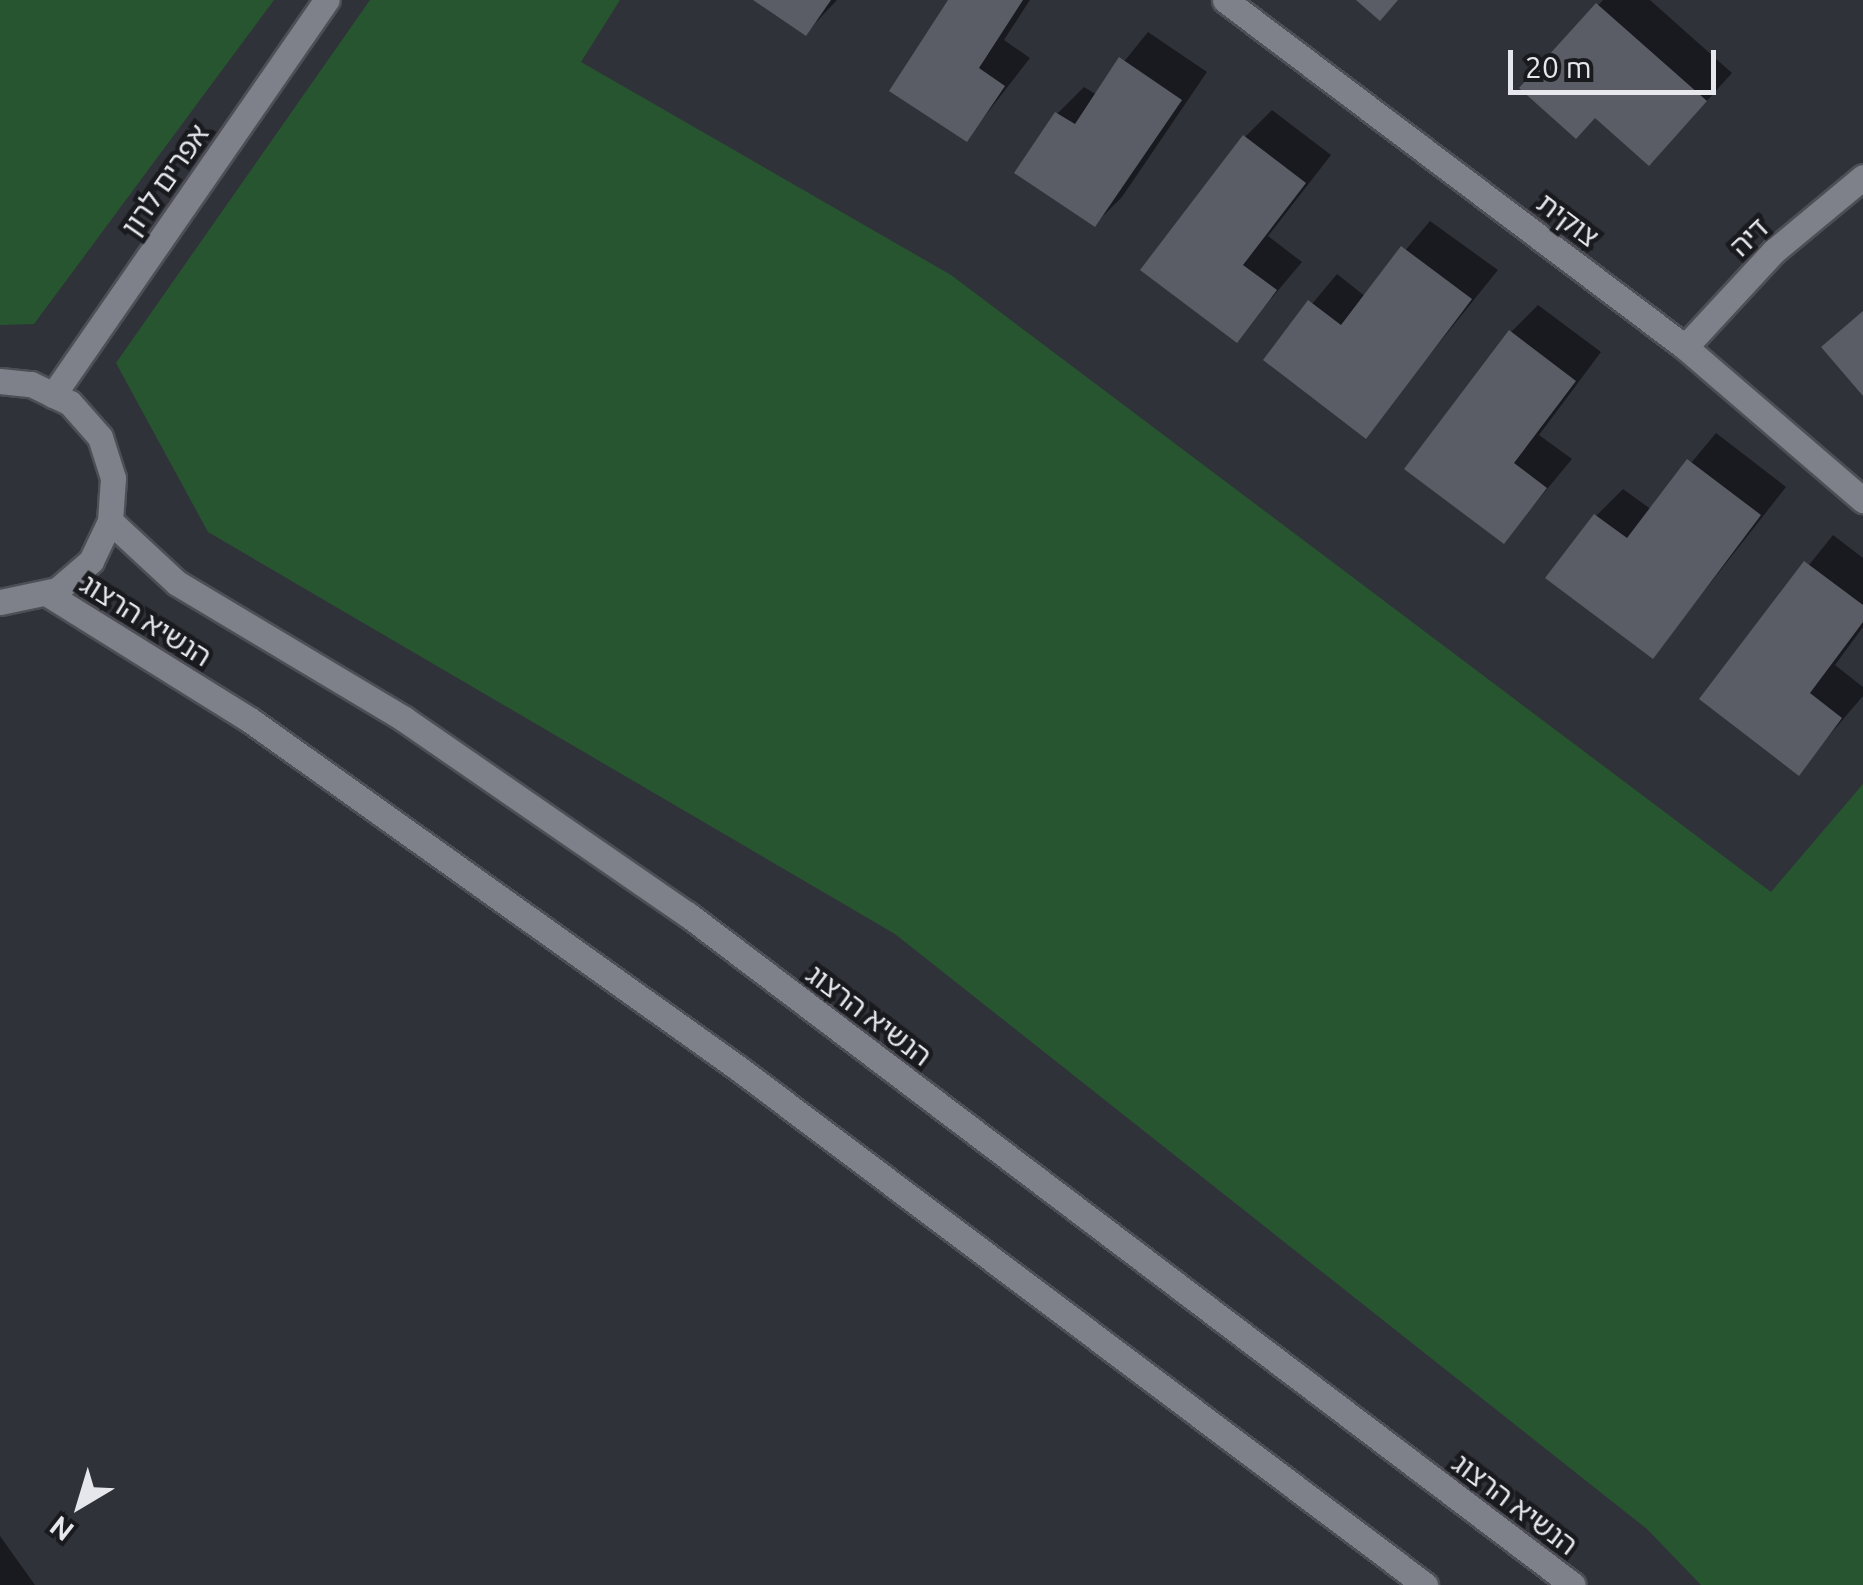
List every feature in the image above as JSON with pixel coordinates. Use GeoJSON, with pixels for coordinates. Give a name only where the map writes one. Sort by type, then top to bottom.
{"type":"FeatureCollection","features":[{"type":"Feature","properties":{"kind":"street","name":"אפרים לרון"},"geometry":{"type":"LineString","coordinates":[[53,395],[327,0]]}},
{"type":"Feature","properties":{"kind":"street","name":"צוקית"},"geometry":{"type":"LineString","coordinates":[[1225,0],[1685,347],[1863,500]]}},
{"type":"Feature","properties":{"kind":"street","name":"דיה"},"geometry":{"type":"LineString","coordinates":[[1685,347],[1774,251],[1863,178]]}},
{"type":"Feature","properties":{"kind":"street"},"geometry":{"type":"LineString","coordinates":[[0,382],[31,384],[70,403],[100,438],[113,478],[110,521],[90,561],[46,593],[0,602]]}},
{"type":"Feature","properties":{"kind":"street","name":"הנשיא הרצוג"},"geometry":{"type":"LineString","coordinates":[[110,521],[177,583],[404,719],[687,914],[1573,1585]]}},
{"type":"Feature","properties":{"kind":"street","name":"הנשיא הרצוג"},"geometry":{"type":"LineString","coordinates":[[46,593],[250,720],[738,1068],[1425,1585]]}},
{"type":"Feature","properties":{"kind":"green space"},"geometry":{"type":"Polygon","coordinates":[[[0,0],[274,0],[34,324],[0,325],[0,0]]]}},
{"type":"Feature","properties":{"kind":"green space"},"geometry":{"type":"Polygon","coordinates":[[[370,0],[620,0],[581,62],[951,275],[1771,892],[1863,784],[1863,1585],[1701,1585],[1647,1529],[895,934],[208,532],[116,363],[370,0]]]}},
{"type":"Feature","properties":{"kind":"building"},"geometry":{"type":"Polygon","coordinates":[[[753,0],[831,0],[806,36],[753,0]]]}},
{"type":"Feature","properties":{"kind":"building"},"geometry":{"type":"Polygon","coordinates":[[[948,0],[1023,0],[979,68],[1005,86],[967,142],[889,91],[948,0]]]}},
{"type":"Feature","properties":{"kind":"building"},"geometry":{"type":"Polygon","coordinates":[[[1356,0],[1398,0],[1380,21],[1356,0]]]}},
{"type":"Feature","properties":{"kind":"building"},"geometry":{"type":"Polygon","coordinates":[[[1596,3],[1707,101],[1649,166],[1595,118],[1576,139],[1519,88],[1596,3]]]}},
{"type":"Feature","properties":{"kind":"building"},"geometry":{"type":"Polygon","coordinates":[[[1119,57],[1182,100],[1095,227],[1014,173],[1055,112],[1075,124],[1119,57]]]}},
{"type":"Feature","properties":{"kind":"building"},"geometry":{"type":"Polygon","coordinates":[[[1243,135],[1306,183],[1243,265],[1277,290],[1237,343],[1140,270],[1243,135]]]}},
{"type":"Feature","properties":{"kind":"building"},"geometry":{"type":"Polygon","coordinates":[[[1401,246],[1472,299],[1366,439],[1263,360],[1308,300],[1341,325],[1401,246]]]}},
{"type":"Feature","properties":{"kind":"building"},"geometry":{"type":"Polygon","coordinates":[[[1863,311],[1863,396],[1821,347],[1863,311]]]}},
{"type":"Feature","properties":{"kind":"building"},"geometry":{"type":"Polygon","coordinates":[[[1509,330],[1576,381],[1514,463],[1547,488],[1504,544],[1404,469],[1509,330]]]}},
{"type":"Feature","properties":{"kind":"building"},"geometry":{"type":"Polygon","coordinates":[[[1687,459],[1761,515],[1653,659],[1545,578],[1594,514],[1627,538],[1687,459]]]}},
{"type":"Feature","properties":{"kind":"building"},"geometry":{"type":"Polygon","coordinates":[[[1804,561],[1863,605],[1863,622],[1810,693],[1842,718],[1799,776],[1699,699],[1804,561]]]}}]}
